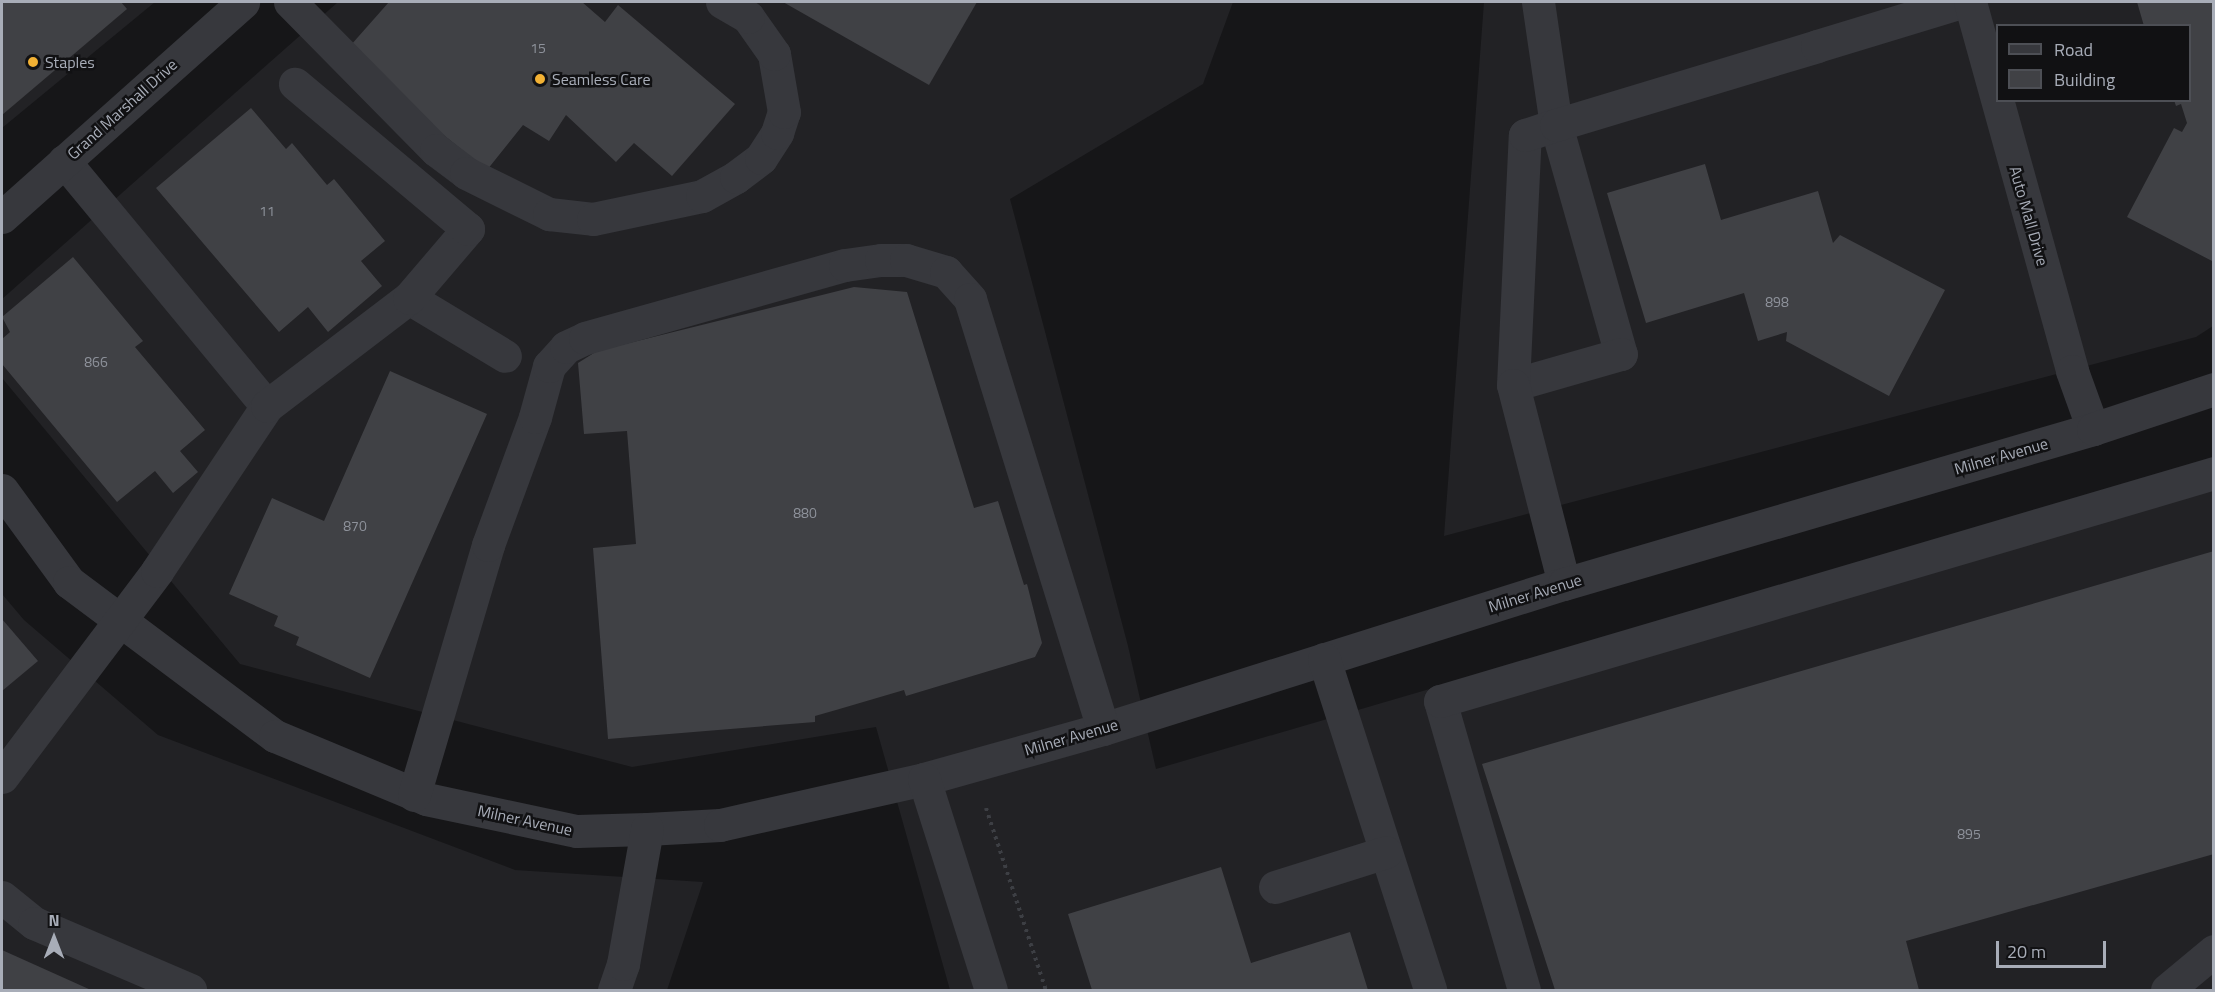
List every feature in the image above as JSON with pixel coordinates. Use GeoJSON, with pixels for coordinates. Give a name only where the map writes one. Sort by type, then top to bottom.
{"type":"FeatureCollection","features":[{"type":"Feature","properties":{"kind":"street","name":"Grand Marshall Drive"},"geometry":{"type":"LineString","coordinates":[[2,217],[243,2]]}},
{"type":"Feature","properties":{"kind":"street"},"geometry":{"type":"LineString","coordinates":[[290,2],[436,150],[466,173],[549,214],[593,219],[702,196],[736,177],[761,158],[777,133],[784,112],[774,54],[748,17],[722,2]]}},
{"type":"Feature","properties":{"kind":"street"},"geometry":{"type":"LineString","coordinates":[[1514,385],[1621,354],[1556,125],[1538,2]]}},
{"type":"Feature","properties":{"kind":"street"},"geometry":{"type":"LineString","coordinates":[[1564,584],[1514,385],[1525,135],[1962,2]]}},
{"type":"Feature","properties":{"kind":"street","name":"Auto Mall Drive"},"geometry":{"type":"LineString","coordinates":[[1970,2],[1996,96]]}},
{"type":"Feature","properties":{"kind":"street"},"geometry":{"type":"LineString","coordinates":[[2,777],[121,621],[267,406],[409,298],[468,229],[295,84]]}},
{"type":"Feature","properties":{"kind":"street","name":"Auto Mall Drive"},"geometry":{"type":"LineString","coordinates":[[1998,102],[2069,360],[2093,429]]}},
{"type":"Feature","properties":{"kind":"street"},"geometry":{"type":"LineString","coordinates":[[64,161],[267,406]]}},
{"type":"Feature","properties":{"kind":"street"},"geometry":{"type":"LineString","coordinates":[[414,795],[488,545],[535,417],[549,366],[566,347],[585,338],[834,268],[881,260],[906,260],[946,272],[970,299],[1103,729]]}},
{"type":"Feature","properties":{"kind":"street"},"geometry":{"type":"LineString","coordinates":[[409,298],[505,356]]}},
{"type":"Feature","properties":{"kind":"street","name":"Milner Avenue"},"geometry":{"type":"LineString","coordinates":[[2,489],[69,582],[275,736],[414,795],[577,831],[647,829],[720,825],[924,779],[1103,729],[1564,584],[2093,429],[2214,389]]}},
{"type":"Feature","properties":{"kind":"street"},"geometry":{"type":"LineString","coordinates":[[1524,990],[1440,701],[2214,473]]}},
{"type":"Feature","properties":{"kind":"street"},"geometry":{"type":"LineString","coordinates":[[1324,659],[1430,990]]}},
{"type":"Feature","properties":{"kind":"street"},"geometry":{"type":"LineString","coordinates":[[924,779],[991,990]]}},
{"type":"Feature","properties":{"kind":"street"},"geometry":{"type":"LineString","coordinates":[[614,990],[623,964],[647,829]]}},
{"type":"Feature","properties":{"kind":"street"},"geometry":{"type":"LineString","coordinates":[[1275,887],[1386,852]]}},
{"type":"Feature","properties":{"kind":"street"},"geometry":{"type":"LineString","coordinates":[[2,897],[34,923],[189,990]]}},
{"type":"Feature","properties":{"kind":"street"},"geometry":{"type":"LineString","coordinates":[[2167,990],[2214,951]]}},
{"type":"Feature","properties":{"kind":"path"},"geometry":{"type":"LineString","coordinates":[[986,808],[1046,990]]}},
{"type":"Feature","properties":{"kind":"shaded area","name":"Staples"},"geometry":{"type":"Polygon","coordinates":[[[2,2],[155,2],[2,128],[2,2]]]}},
{"type":"Feature","properties":{"kind":"shaded area"},"geometry":{"type":"Polygon","coordinates":[[[338,2],[1233,2],[1203,84],[1010,199],[1128,646],[1156,769],[2213,460],[2213,990],[950,990],[876,727],[632,767],[240,664],[2,378],[2,299],[338,2]]]}},
{"type":"Feature","properties":{"kind":"shaded area"},"geometry":{"type":"Polygon","coordinates":[[[1484,2],[2213,2],[2213,326],[2196,337],[1444,536],[1484,2]]]}},
{"type":"Feature","properties":{"kind":"shaded area"},"geometry":{"type":"Polygon","coordinates":[[[2,594],[24,620],[158,735],[515,870],[703,882],[667,990],[2,990],[2,594]]]}},
{"type":"Feature","properties":{"kind":"building","name":"Staples"},"geometry":{"type":"Polygon","coordinates":[[[2,2],[121,2],[127,9],[2,115],[2,2]]]}},
{"type":"Feature","properties":{"kind":"building","name":"Seamless Care"},"geometry":{"type":"Polygon","coordinates":[[[389,2],[582,2],[605,22],[618,5],[735,104],[672,176],[634,143],[616,162],[566,115],[549,141],[523,125],[487,170],[343,54],[389,2]]]}},
{"type":"Feature","properties":{"kind":"building"},"geometry":{"type":"Polygon","coordinates":[[[783,2],[977,2],[929,85],[783,2]]]}},
{"type":"Feature","properties":{"kind":"building"},"geometry":{"type":"Polygon","coordinates":[[[2137,2],[2214,2],[2214,262],[2127,217],[2174,128],[2182,132],[2187,123],[2181,104],[2176,106],[2175,102],[2191,102],[2191,24],[2143,24],[2137,2]]]}},
{"type":"Feature","properties":{"kind":"building"},"geometry":{"type":"Polygon","coordinates":[[[251,108],[286,149],[292,143],[327,185],[334,179],[385,241],[361,261],[382,286],[328,332],[308,307],[279,332],[156,188],[251,108]]]}},
{"type":"Feature","properties":{"kind":"building"},"geometry":{"type":"Polygon","coordinates":[[[1705,164],[1721,220],[1818,191],[1833,243],[1840,235],[1945,290],[1889,396],[1786,341],[1787,332],[1758,341],[1744,293],[1646,323],[1607,193],[1705,164]]]}},
{"type":"Feature","properties":{"kind":"building"},"geometry":{"type":"Polygon","coordinates":[[[73,257],[143,341],[135,347],[205,430],[180,451],[198,472],[173,493],[155,471],[117,502],[2,364],[2,339],[10,332],[2,317],[73,257]]]}},
{"type":"Feature","properties":{"kind":"building"},"geometry":{"type":"Polygon","coordinates":[[[854,287],[907,292],[974,508],[998,501],[1024,585],[1027,584],[1042,643],[1035,657],[906,696],[904,690],[815,716],[815,722],[608,739],[593,548],[636,544],[627,431],[584,434],[578,363],[597,351],[854,287]]]}},
{"type":"Feature","properties":{"kind":"building"},"geometry":{"type":"Polygon","coordinates":[[[390,371],[487,414],[370,678],[296,645],[299,637],[274,626],[278,616],[229,594],[272,498],[324,521],[390,371]]]}},
{"type":"Feature","properties":{"kind":"building"},"geometry":{"type":"Polygon","coordinates":[[[2214,551],[2214,854],[1906,941],[1919,990],[1555,990],[1482,764],[2214,551]]]}},
{"type":"Feature","properties":{"kind":"building"},"geometry":{"type":"Polygon","coordinates":[[[2,619],[38,661],[2,691],[2,619]]]}},
{"type":"Feature","properties":{"kind":"building"},"geometry":{"type":"Polygon","coordinates":[[[1221,867],[1251,963],[1350,932],[1368,990],[1092,990],[1068,914],[1221,867]]]}},
{"type":"Feature","properties":{"kind":"building"},"geometry":{"type":"Polygon","coordinates":[[[2,950],[91,990],[2,990],[2,950]]]}},
{"type":"Feature","properties":{"kind":"place","name":"Staples"},"geometry":{"type":"Point","coordinates":[33,62]}},
{"type":"Feature","properties":{"kind":"place","name":"Seamless Care"},"geometry":{"type":"Point","coordinates":[540,79]}}]}
